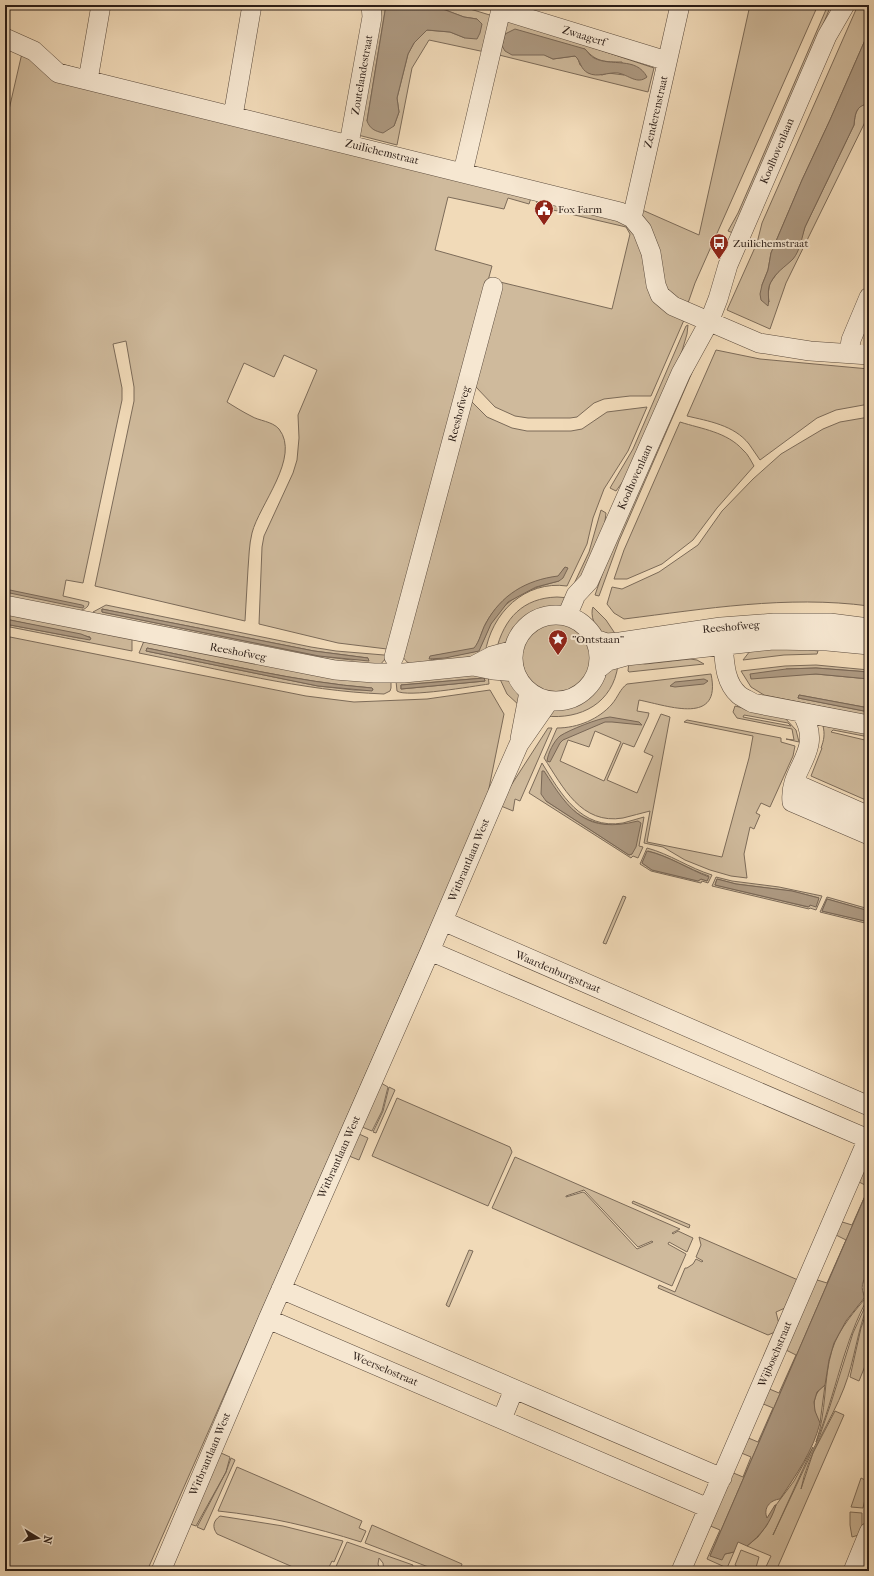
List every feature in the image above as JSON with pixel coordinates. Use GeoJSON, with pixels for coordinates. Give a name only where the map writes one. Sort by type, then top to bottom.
{"type":"FeatureCollection","features":[{"type":"Feature","properties":{"kind":"street"},"geometry":{"type":"LineString","coordinates":[[88,80],[101,5]]}},
{"type":"Feature","properties":{"kind":"street"},"geometry":{"type":"LineString","coordinates":[[233,116],[252,5]]}},
{"type":"Feature","properties":{"kind":"street","name":"Zoutelandestraat"},"geometry":{"type":"LineString","coordinates":[[349,144],[372,17],[371,5]]}},
{"type":"Feature","properties":{"kind":"street","name":"Zenderenstraat"},"geometry":{"type":"LineString","coordinates":[[632,218],[680,5]]}},
{"type":"Feature","properties":{"kind":"street","name":"Koolhovenlaan"},"geometry":{"type":"LineString","coordinates":[[827,36],[836,5]]}},
{"type":"Feature","properties":{"kind":"street","name":"Koolhovenlaan"},"geometry":{"type":"LineString","coordinates":[[574,619],[576,595],[589,581],[704,320],[718,299],[728,265],[827,36],[845,5]]}},
{"type":"Feature","properties":{"kind":"street"},"geometry":{"type":"LineString","coordinates":[[463,172],[501,7]]}},
{"type":"Feature","properties":{"kind":"street","name":"Zwaagerf"},"geometry":{"type":"LineString","coordinates":[[501,7],[668,62]]}},
{"type":"Feature","properties":{"kind":"street","name":"Zuilichemstraat"},"geometry":{"type":"LineString","coordinates":[[5,38],[34,51],[58,73],[620,212],[632,218],[642,230],[651,253],[656,285],[660,295],[673,306],[759,343],[810,351],[869,355]]}},
{"type":"Feature","properties":{"kind":"street","name":"Reeshofweg"},"geometry":{"type":"LineString","coordinates":[[394,657],[493,286]]}},
{"type":"Feature","properties":{"kind":"street"},"geometry":{"type":"LineString","coordinates":[[849,353],[851,340],[869,297]]}},
{"type":"Feature","properties":{"kind":"street","name":"Reeshofweg"},"geometry":{"type":"LineString","coordinates":[[5,605],[335,670],[374,674],[404,674],[473,666],[515,672]]}},
{"type":"Feature","properties":{"kind":"street"},"geometry":{"type":"LineString","coordinates":[[557,614],[574,619],[589,629],[595,639],[599,654],[598,669],[593,681],[585,690],[574,697],[562,701],[550,701],[537,697],[529,692],[518,679],[513,661],[516,640],[522,631],[533,621],[547,615],[557,614]]}},
{"type":"Feature","properties":{"kind":"street","name":"Reeshofweg"},"geometry":{"type":"LineString","coordinates":[[595,639],[606,642],[624,642],[645,637],[721,627],[774,623],[830,623],[869,628]]}},
{"type":"Feature","properties":{"kind":"street"},"geometry":{"type":"LineString","coordinates":[[721,627],[728,679],[731,687],[740,696],[753,702],[869,725]]}},
{"type":"Feature","properties":{"kind":"street","name":"Reeshofweg"},"geometry":{"type":"LineString","coordinates":[[598,669],[608,661],[626,656],[773,640],[827,641],[869,645]]}},
{"type":"Feature","properties":{"kind":"street","name":"Reeshofweg"},"geometry":{"type":"LineString","coordinates":[[473,666],[492,656],[514,650]]}},
{"type":"Feature","properties":{"kind":"street","name":"Witbrantlaan West"},"geometry":{"type":"LineString","coordinates":[[520,744],[529,692]]}},
{"type":"Feature","properties":{"kind":"street","name":"Witbrantlaan West"},"geometry":{"type":"LineString","coordinates":[[161,1571],[281,1289],[520,744],[550,701]]}},
{"type":"Feature","properties":{"kind":"street"},"geometry":{"type":"LineString","coordinates":[[801,712],[807,721],[811,737],[808,752],[791,793],[792,802],[869,835]]}},
{"type":"Feature","properties":{"kind":"street"},"geometry":{"type":"LineString","coordinates":[[794,783],[869,816]]}},
{"type":"Feature","properties":{"kind":"street","name":"Waardenburgstraat"},"geometry":{"type":"LineString","coordinates":[[443,921],[869,1106]]}},
{"type":"Feature","properties":{"kind":"street"},"geometry":{"type":"LineString","coordinates":[[430,951],[868,1138]]}},
{"type":"Feature","properties":{"kind":"street"},"geometry":{"type":"LineString","coordinates":[[661,1050],[674,1022]]}},
{"type":"Feature","properties":{"kind":"street","name":"Wijboschstraat"},"geometry":{"type":"LineString","coordinates":[[681,1571],[868,1138]]}},
{"type":"Feature","properties":{"kind":"street"},"geometry":{"type":"LineString","coordinates":[[281,1289],[722,1478]]}},
{"type":"Feature","properties":{"kind":"street","name":"Weerselostraat"},"geometry":{"type":"LineString","coordinates":[[268,1319],[708,1508]]}},
{"type":"Feature","properties":{"kind":"street"},"geometry":{"type":"LineString","coordinates":[[502,1419],[514,1389]]}},
{"type":"Feature","properties":{"kind":"street"},"geometry":{"type":"LineString","coordinates":[[853,1571],[869,1532]]}},
{"type":"Feature","properties":{"kind":"shaded area"},"geometry":{"type":"Polygon","coordinates":[[[376,5],[386,5],[367,121],[394,126],[399,112],[397,98],[408,54],[414,43],[426,30],[450,32],[465,38],[477,19],[464,17],[432,5],[457,5],[493,16],[485,52],[429,40],[412,68],[397,145],[358,135],[376,5]]]}},
{"type":"Feature","properties":{"kind":"shaded area"},"geometry":{"type":"Polygon","coordinates":[[[386,5],[432,5],[464,17],[477,19],[482,24],[477,39],[465,38],[450,32],[427,30],[414,43],[408,54],[397,98],[399,112],[394,126],[383,133],[373,129],[367,121],[386,5]]]}},
{"type":"Feature","properties":{"kind":"shaded area"},"geometry":{"type":"Polygon","coordinates":[[[750,5],[818,5],[695,283],[687,306],[670,297],[638,215],[640,209],[699,235],[750,5]]]}},
{"type":"Feature","properties":{"kind":"shaded area"},"geometry":{"type":"Polygon","coordinates":[[[828,5],[831,5],[733,233],[728,231],[738,213],[828,5]]]}},
{"type":"Feature","properties":{"kind":"shaded area"},"geometry":{"type":"Polygon","coordinates":[[[858,5],[869,5],[869,31],[771,253],[768,270],[762,285],[769,302],[768,294],[770,283],[781,268],[797,252],[805,227],[854,125],[857,111],[861,106],[868,103],[869,114],[786,283],[770,329],[727,310],[757,243],[762,223],[858,5]]]}},
{"type":"Feature","properties":{"kind":"shaded area"},"geometry":{"type":"Polygon","coordinates":[[[504,18],[654,68],[648,92],[495,54],[504,18]],[[585,49],[545,55],[553,59],[575,56],[580,65],[602,75],[608,73],[624,75],[622,62],[611,62],[597,59],[585,49]]]}},
{"type":"Feature","properties":{"kind":"shaded area"},"geometry":{"type":"Polygon","coordinates":[[[515,29],[585,49],[590,55],[601,61],[636,66],[647,77],[636,80],[618,73],[595,75],[588,73],[583,69],[575,56],[553,59],[544,55],[512,55],[505,51],[502,46],[505,34],[515,29]]]}},
{"type":"Feature","properties":{"kind":"shaded area"},"geometry":{"type":"Polygon","coordinates":[[[869,31],[869,104],[861,106],[857,111],[854,125],[805,227],[795,256],[778,272],[771,282],[769,288],[768,306],[761,300],[760,294],[768,270],[771,253],[869,31]]]}},
{"type":"Feature","properties":{"kind":"shaded area"},"geometry":{"type":"Polygon","coordinates":[[[22,53],[532,195],[529,204],[508,198],[504,209],[448,197],[435,250],[492,266],[387,649],[338,643],[259,624],[262,547],[264,536],[293,473],[297,460],[299,438],[298,415],[317,370],[284,355],[274,377],[244,363],[227,402],[254,418],[276,426],[284,440],[285,453],[282,467],[252,533],[245,621],[95,586],[134,401],[134,387],[126,341],[113,344],[122,388],[122,400],[83,583],[66,580],[63,596],[89,602],[88,606],[78,611],[5,597],[5,127],[22,53]]]}},
{"type":"Feature","properties":{"kind":"shaded area"},"geometry":{"type":"Polygon","coordinates":[[[538,197],[629,223],[684,320],[651,396],[630,396],[604,399],[594,403],[577,417],[528,418],[515,416],[495,407],[475,386],[471,401],[487,417],[512,428],[527,431],[571,431],[582,429],[607,412],[647,407],[628,451],[604,489],[593,518],[587,544],[567,586],[537,588],[512,602],[494,625],[485,654],[436,663],[417,665],[411,664],[406,661],[402,655],[500,282],[612,309],[630,234],[626,227],[536,206],[538,197]],[[565,567],[558,577],[536,582],[507,597],[492,613],[474,649],[432,656],[431,660],[478,651],[490,625],[503,607],[520,595],[559,581],[565,567]]]}},
{"type":"Feature","properties":{"kind":"shaded area"},"geometry":{"type":"Polygon","coordinates":[[[688,325],[682,351],[629,473],[616,491],[610,488],[633,449],[686,326],[688,325]]]}},
{"type":"Feature","properties":{"kind":"shaded area"},"geometry":{"type":"Polygon","coordinates":[[[716,350],[760,359],[869,369],[869,404],[836,410],[817,418],[760,460],[749,444],[736,432],[720,425],[687,416],[716,350]]]}},
{"type":"Feature","properties":{"kind":"shaded area"},"geometry":{"type":"Polygon","coordinates":[[[696,356],[694,368],[619,541],[599,596],[595,595],[606,563],[696,356]]]}},
{"type":"Feature","properties":{"kind":"shaded area"},"geometry":{"type":"Polygon","coordinates":[[[869,417],[869,606],[808,602],[777,603],[715,608],[624,619],[614,613],[607,604],[612,587],[622,589],[659,572],[698,545],[722,511],[753,479],[781,454],[823,429],[840,422],[869,417]]]}},
{"type":"Feature","properties":{"kind":"shaded area"},"geometry":{"type":"Polygon","coordinates":[[[680,422],[714,432],[730,439],[745,452],[754,466],[717,508],[693,540],[662,564],[627,579],[614,579],[624,550],[680,422]]]}},
{"type":"Feature","properties":{"kind":"shaded area"},"geometry":{"type":"Polygon","coordinates":[[[601,510],[606,513],[604,529],[586,572],[573,586],[589,552],[601,510]]]}},
{"type":"Feature","properties":{"kind":"shaded area"},"geometry":{"type":"Polygon","coordinates":[[[565,567],[568,568],[563,578],[559,581],[536,587],[508,602],[491,624],[479,651],[445,658],[429,659],[430,656],[474,648],[486,623],[499,604],[516,590],[525,585],[546,578],[558,576],[565,567]]]}},
{"type":"Feature","properties":{"kind":"shaded area"},"geometry":{"type":"Polygon","coordinates":[[[5,589],[84,606],[83,608],[77,607],[5,592],[5,589]]]}},
{"type":"Feature","properties":{"kind":"shaded area"},"geometry":{"type":"Polygon","coordinates":[[[557,597],[571,598],[561,606],[542,610],[527,618],[508,643],[496,651],[504,629],[517,612],[534,601],[557,597]]]}},
{"type":"Feature","properties":{"kind":"shaded area"},"geometry":{"type":"Polygon","coordinates":[[[106,605],[311,647],[336,651],[384,655],[387,657],[379,666],[358,665],[97,615],[93,612],[106,605]],[[102,609],[102,612],[319,656],[352,660],[368,658],[314,651],[102,609]]]}},
{"type":"Feature","properties":{"kind":"shaded area"},"geometry":{"type":"Polygon","coordinates":[[[593,607],[606,620],[616,635],[603,633],[597,628],[592,617],[593,607]]]}},
{"type":"Feature","properties":{"kind":"shaded area"},"geometry":{"type":"Polygon","coordinates":[[[102,609],[314,651],[368,658],[369,661],[319,656],[102,612],[102,609]]]}},
{"type":"Feature","properties":{"kind":"shaded area"},"geometry":{"type":"Polygon","coordinates":[[[5,614],[132,638],[132,651],[5,626],[5,624],[79,638],[90,637],[5,619],[5,614]]]}},
{"type":"Feature","properties":{"kind":"shaded area"},"geometry":{"type":"Polygon","coordinates":[[[5,619],[81,634],[91,638],[90,640],[5,624],[5,619]]]}},
{"type":"Feature","properties":{"kind":"shaded area"},"geometry":{"type":"Polygon","coordinates":[[[558,621],[578,627],[588,637],[594,657],[588,677],[578,687],[558,693],[538,687],[528,677],[522,657],[528,637],[538,627],[558,621]]]}},
{"type":"Feature","properties":{"kind":"shaded area"},"geometry":{"type":"Polygon","coordinates":[[[5,636],[306,696],[354,702],[427,699],[490,690],[504,714],[487,798],[147,1571],[5,1571],[5,636]]]}},
{"type":"Feature","properties":{"kind":"shaded area"},"geometry":{"type":"Polygon","coordinates":[[[144,641],[391,681],[391,688],[390,691],[384,694],[322,689],[139,653],[144,641]],[[147,648],[146,651],[318,686],[354,690],[373,690],[372,688],[287,677],[147,648]]]}},
{"type":"Feature","properties":{"kind":"shaded area"},"geometry":{"type":"Polygon","coordinates":[[[790,647],[818,651],[817,654],[784,655],[743,660],[750,651],[790,647]]]}},
{"type":"Feature","properties":{"kind":"shaded area"},"geometry":{"type":"Polygon","coordinates":[[[147,648],[287,677],[373,689],[372,691],[318,686],[146,651],[147,648]]]}},
{"type":"Feature","properties":{"kind":"shaded area"},"geometry":{"type":"Polygon","coordinates":[[[690,659],[697,660],[704,664],[628,671],[629,661],[645,664],[690,659]]]}},
{"type":"Feature","properties":{"kind":"shaded area"},"geometry":{"type":"Polygon","coordinates":[[[618,665],[610,690],[593,706],[583,712],[571,715],[558,717],[545,716],[557,707],[575,703],[585,697],[595,689],[606,673],[618,665]]]}},
{"type":"Feature","properties":{"kind":"shaded area"},"geometry":{"type":"Polygon","coordinates":[[[816,665],[869,670],[869,672],[816,668],[786,669],[786,675],[816,674],[869,679],[869,708],[799,695],[798,698],[869,712],[869,716],[764,695],[751,687],[741,671],[785,666],[816,665]]]}},
{"type":"Feature","properties":{"kind":"shaded area"},"geometry":{"type":"Polygon","coordinates":[[[816,668],[869,672],[869,679],[816,674],[751,679],[750,674],[786,669],[816,668]]]}},
{"type":"Feature","properties":{"kind":"shaded area"},"geometry":{"type":"Polygon","coordinates":[[[488,674],[489,684],[441,691],[403,693],[397,691],[396,681],[488,674]],[[484,678],[401,685],[401,689],[485,681],[484,678]]]}},
{"type":"Feature","properties":{"kind":"shaded area"},"geometry":{"type":"Polygon","coordinates":[[[711,674],[712,690],[709,701],[701,707],[690,709],[678,708],[639,700],[637,711],[649,713],[648,717],[634,747],[623,743],[607,780],[637,793],[653,756],[644,752],[661,714],[670,717],[647,842],[722,857],[749,758],[753,736],[684,722],[687,720],[781,738],[781,742],[795,746],[793,756],[770,807],[761,803],[756,813],[760,815],[754,829],[750,827],[744,854],[747,878],[731,876],[710,870],[685,860],[663,847],[644,843],[650,811],[623,818],[608,819],[596,816],[575,802],[558,781],[544,758],[557,728],[565,728],[588,722],[601,714],[612,704],[627,684],[711,674]],[[595,731],[589,747],[568,740],[560,761],[604,781],[621,742],[595,731]]]}},
{"type":"Feature","properties":{"kind":"shaded area"},"geometry":{"type":"Polygon","coordinates":[[[499,677],[518,685],[521,693],[521,707],[507,694],[499,677]]]}},
{"type":"Feature","properties":{"kind":"shaded area"},"geometry":{"type":"Polygon","coordinates":[[[484,678],[485,681],[401,689],[401,685],[484,678]]]}},
{"type":"Feature","properties":{"kind":"shaded area"},"geometry":{"type":"Polygon","coordinates":[[[704,679],[708,681],[704,684],[675,687],[670,686],[675,682],[704,679]]]}},
{"type":"Feature","properties":{"kind":"shaded area"},"geometry":{"type":"Polygon","coordinates":[[[799,695],[869,708],[869,712],[798,698],[799,695]]]}},
{"type":"Feature","properties":{"kind":"shaded area"},"geometry":{"type":"Polygon","coordinates":[[[735,706],[785,718],[796,730],[799,742],[786,739],[794,740],[792,729],[737,718],[733,712],[735,706]],[[744,715],[743,717],[791,726],[788,723],[744,715]]]}},
{"type":"Feature","properties":{"kind":"shaded area"},"geometry":{"type":"Polygon","coordinates":[[[610,717],[639,722],[642,725],[605,722],[563,740],[550,762],[547,761],[552,747],[560,736],[584,725],[610,717]]]}},
{"type":"Feature","properties":{"kind":"shaded area"},"geometry":{"type":"Polygon","coordinates":[[[823,726],[869,732],[869,737],[833,730],[831,732],[869,741],[868,801],[811,776],[822,748],[824,734],[823,726]]]}},
{"type":"Feature","properties":{"kind":"shaded area"},"geometry":{"type":"Polygon","coordinates":[[[548,728],[552,728],[520,801],[515,799],[513,811],[501,806],[510,787],[548,728]]]}},
{"type":"Feature","properties":{"kind":"shaded area"},"geometry":{"type":"Polygon","coordinates":[[[542,763],[565,797],[574,807],[595,821],[608,824],[623,823],[644,817],[639,846],[643,847],[638,858],[633,856],[631,858],[529,793],[542,763]],[[561,797],[546,801],[629,855],[632,854],[624,825],[597,823],[588,820],[574,811],[561,797]]]}},
{"type":"Feature","properties":{"kind":"shaded area"},"geometry":{"type":"Polygon","coordinates":[[[542,771],[544,771],[562,798],[571,808],[592,822],[620,824],[638,821],[641,823],[636,847],[632,854],[629,855],[546,801],[541,794],[542,771]]]}},
{"type":"Feature","properties":{"kind":"shaded area"},"geometry":{"type":"Polygon","coordinates":[[[647,848],[712,875],[708,883],[702,881],[701,883],[651,871],[640,864],[647,848]],[[648,851],[642,863],[652,870],[698,881],[701,879],[707,881],[709,876],[648,851]]]}},
{"type":"Feature","properties":{"kind":"shaded area"},"geometry":{"type":"Polygon","coordinates":[[[647,851],[663,856],[709,877],[707,881],[701,879],[698,881],[652,870],[642,863],[647,851]]]}},
{"type":"Feature","properties":{"kind":"shaded area"},"geometry":{"type":"Polygon","coordinates":[[[716,877],[732,881],[779,887],[822,896],[816,910],[712,886],[716,877]],[[717,879],[715,885],[808,907],[819,898],[792,891],[736,884],[717,879]]]}},
{"type":"Feature","properties":{"kind":"shaded area"},"geometry":{"type":"Polygon","coordinates":[[[717,879],[736,884],[792,891],[819,898],[816,907],[810,905],[809,907],[715,885],[717,879]]]}},
{"type":"Feature","properties":{"kind":"shaded area"},"geometry":{"type":"Polygon","coordinates":[[[623,896],[626,897],[606,944],[603,943],[623,896]]]}},
{"type":"Feature","properties":{"kind":"shaded area"},"geometry":{"type":"Polygon","coordinates":[[[827,897],[869,909],[869,911],[827,899],[822,911],[869,922],[869,924],[820,912],[827,897]]]}},
{"type":"Feature","properties":{"kind":"shaded area"},"geometry":{"type":"Polygon","coordinates":[[[827,899],[869,911],[869,922],[822,911],[827,899]]]}},
{"type":"Feature","properties":{"kind":"shaded area"},"geometry":{"type":"Polygon","coordinates":[[[381,1083],[388,1087],[382,1111],[372,1131],[362,1127],[381,1083]]]}},
{"type":"Feature","properties":{"kind":"shaded area"},"geometry":{"type":"Polygon","coordinates":[[[389,1087],[395,1090],[376,1133],[373,1132],[383,1111],[389,1087]]]}},
{"type":"Feature","properties":{"kind":"shaded area"},"geometry":{"type":"Polygon","coordinates":[[[397,1098],[510,1147],[512,1152],[488,1206],[372,1156],[397,1098]]]}},
{"type":"Feature","properties":{"kind":"shaded area"},"geometry":{"type":"Polygon","coordinates":[[[359,1134],[368,1138],[359,1160],[349,1156],[359,1134]]]}},
{"type":"Feature","properties":{"kind":"shaded area"},"geometry":{"type":"Polygon","coordinates":[[[515,1157],[680,1229],[672,1233],[673,1234],[678,1231],[693,1238],[687,1252],[669,1242],[668,1244],[686,1254],[672,1286],[492,1208],[515,1157]],[[584,1190],[566,1196],[583,1192],[585,1193],[637,1249],[653,1242],[652,1241],[638,1247],[584,1190]]]}},
{"type":"Feature","properties":{"kind":"shaded area"},"geometry":{"type":"Polygon","coordinates":[[[863,1167],[869,1170],[869,1187],[857,1181],[863,1167]]]}},
{"type":"Feature","properties":{"kind":"shaded area"},"geometry":{"type":"Polygon","coordinates":[[[869,1187],[710,1556],[734,1552],[727,1568],[707,1559],[720,1530],[708,1525],[731,1472],[743,1477],[751,1457],[739,1452],[746,1437],[758,1442],[773,1408],[761,1403],[767,1388],[779,1393],[796,1355],[784,1349],[814,1279],[827,1283],[846,1240],[834,1234],[839,1221],[852,1225],[869,1187]]]}},
{"type":"Feature","properties":{"kind":"shaded area"},"geometry":{"type":"Polygon","coordinates":[[[869,1187],[869,1274],[862,1284],[865,1297],[846,1321],[834,1343],[829,1360],[825,1385],[817,1392],[814,1402],[815,1411],[820,1423],[813,1443],[792,1481],[780,1499],[773,1501],[768,1505],[766,1511],[767,1518],[776,1505],[768,1523],[761,1533],[747,1546],[738,1542],[734,1552],[725,1554],[722,1560],[710,1556],[869,1187]]]}},
{"type":"Feature","properties":{"kind":"shaded area"},"geometry":{"type":"Polygon","coordinates":[[[633,1201],[690,1225],[689,1228],[632,1203],[633,1201]]]}},
{"type":"Feature","properties":{"kind":"shaded area"},"geometry":{"type":"Polygon","coordinates":[[[699,1237],[798,1280],[785,1308],[776,1312],[779,1324],[775,1332],[768,1335],[658,1288],[659,1285],[675,1292],[685,1268],[693,1264],[696,1259],[702,1262],[703,1261],[696,1257],[701,1245],[699,1237]]]}},
{"type":"Feature","properties":{"kind":"shaded area"},"geometry":{"type":"Polygon","coordinates":[[[469,1250],[473,1251],[449,1307],[446,1305],[469,1250]]]}},
{"type":"Feature","properties":{"kind":"shaded area"},"geometry":{"type":"Polygon","coordinates":[[[869,1294],[846,1350],[816,1442],[824,1408],[827,1373],[832,1350],[843,1327],[869,1294]]]}},
{"type":"Feature","properties":{"kind":"shaded area"},"geometry":{"type":"Polygon","coordinates":[[[869,1298],[848,1377],[839,1401],[814,1450],[804,1475],[801,1489],[813,1453],[835,1411],[844,1415],[776,1571],[764,1571],[771,1556],[747,1546],[758,1537],[767,1525],[776,1505],[794,1481],[813,1447],[773,1535],[820,1435],[853,1333],[869,1298]]]}},
{"type":"Feature","properties":{"kind":"shaded area"},"geometry":{"type":"Polygon","coordinates":[[[869,1305],[869,1356],[859,1381],[850,1377],[861,1328],[869,1305]]]}},
{"type":"Feature","properties":{"kind":"shaded area"},"geometry":{"type":"Polygon","coordinates":[[[825,1385],[820,1423],[815,1413],[814,1403],[817,1393],[825,1385]]]}},
{"type":"Feature","properties":{"kind":"shaded area"},"geometry":{"type":"Polygon","coordinates":[[[221,1453],[230,1457],[226,1472],[196,1526],[190,1524],[221,1453]]]}},
{"type":"Feature","properties":{"kind":"shaded area"},"geometry":{"type":"Polygon","coordinates":[[[231,1458],[235,1460],[204,1530],[197,1527],[226,1472],[231,1458]]]}},
{"type":"Feature","properties":{"kind":"shaded area"},"geometry":{"type":"Polygon","coordinates":[[[237,1467],[362,1521],[359,1528],[366,1531],[361,1542],[290,1523],[218,1511],[237,1467]]]}},
{"type":"Feature","properties":{"kind":"shaded area"},"geometry":{"type":"Polygon","coordinates":[[[861,1478],[869,1482],[863,1508],[851,1507],[861,1478]]]}},
{"type":"Feature","properties":{"kind":"shaded area"},"geometry":{"type":"Polygon","coordinates":[[[850,1512],[862,1513],[862,1534],[852,1537],[850,1525],[850,1512]]]}},
{"type":"Feature","properties":{"kind":"shaded area"},"geometry":{"type":"Polygon","coordinates":[[[220,1516],[283,1526],[343,1541],[334,1562],[332,1561],[328,1569],[322,1571],[302,1571],[217,1534],[214,1529],[214,1524],[220,1516]]]}},
{"type":"Feature","properties":{"kind":"shaded area"},"geometry":{"type":"Polygon","coordinates":[[[372,1525],[462,1564],[460,1571],[439,1571],[365,1543],[372,1525]]]}},
{"type":"Feature","properties":{"kind":"shaded area"},"geometry":{"type":"Polygon","coordinates":[[[347,1542],[413,1565],[411,1571],[384,1571],[383,1563],[379,1558],[378,1564],[380,1571],[369,1571],[364,1569],[334,1571],[347,1542]]]}},
{"type":"Feature","properties":{"kind":"shaded area"},"geometry":{"type":"Polygon","coordinates":[[[741,1550],[759,1557],[755,1571],[743,1571],[735,1565],[741,1550]]]}},
{"type":"Feature","properties":{"kind":"place","name":"Fox Farm"},"geometry":{"type":"Point","coordinates":[544,226]}},
{"type":"Feature","properties":{"kind":"place","name":"Zuilichemstraat"},"geometry":{"type":"Point","coordinates":[719,260]}},
{"type":"Feature","properties":{"kind":"place","name":"\"Ontstaan\""},"geometry":{"type":"Point","coordinates":[558,656]}}]}
